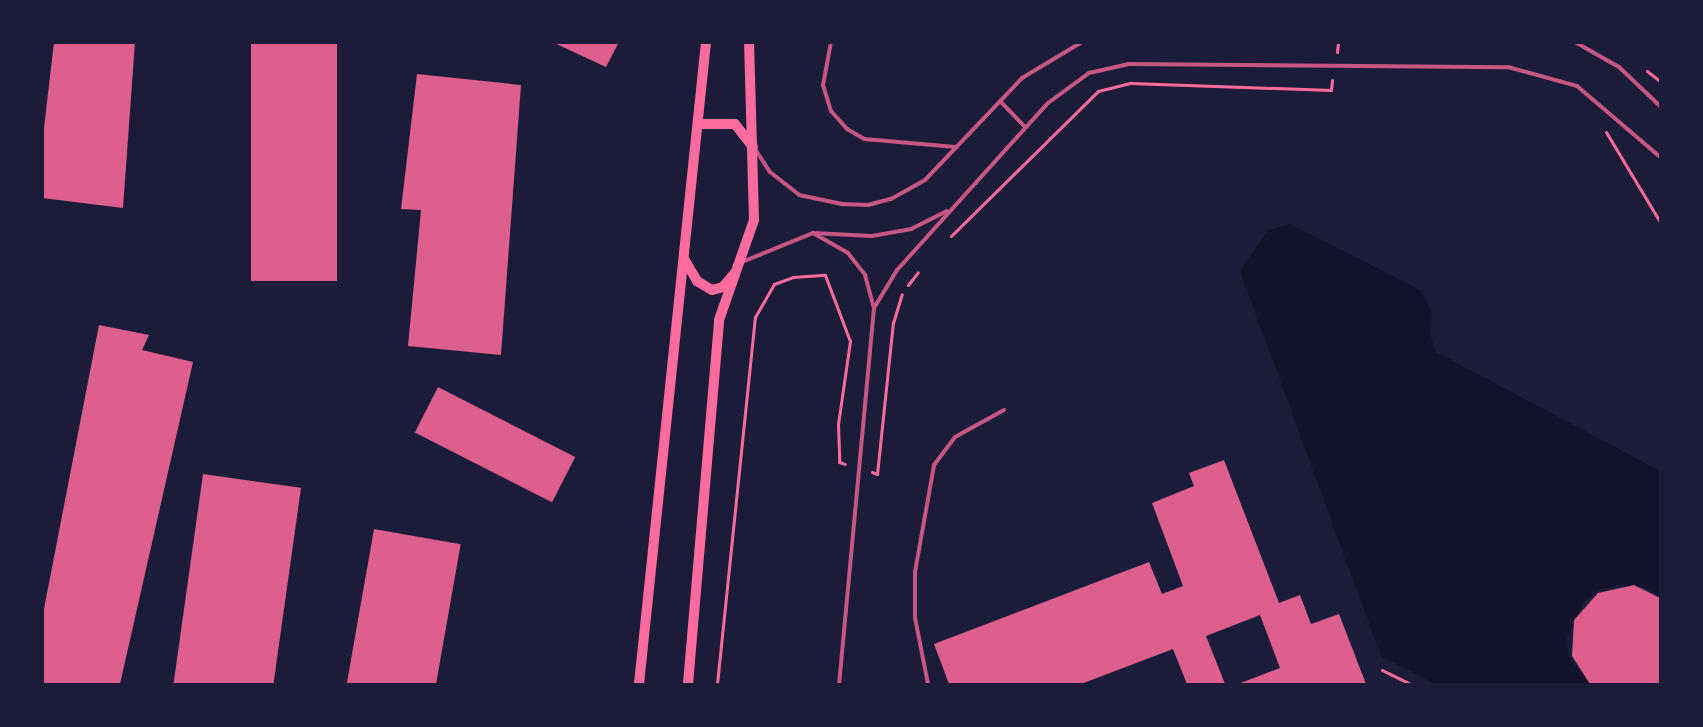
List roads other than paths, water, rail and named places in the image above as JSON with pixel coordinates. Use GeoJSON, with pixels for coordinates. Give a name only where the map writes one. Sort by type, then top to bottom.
{"type":"FeatureCollection","features":[{"type":"Feature","properties":{"kind":"main road"},"geometry":{"type":"LineString","coordinates":[[639,684],[706,42]]}},
{"type":"Feature","properties":{"kind":"main road"},"geometry":{"type":"LineString","coordinates":[[688,684],[719,320],[742,262],[754,220],[749,42]]}},
{"type":"Feature","properties":{"kind":"main road"},"geometry":{"type":"LineString","coordinates":[[698,124],[735,124],[753,147]]}},
{"type":"Feature","properties":{"kind":"main road"},"geometry":{"type":"LineString","coordinates":[[684,259],[697,281],[712,290],[723,287],[742,262]]}},
{"type":"Feature","properties":{"kind":"lane"},"geometry":{"type":"LineString","coordinates":[[831,42],[823,85],[830,111],[847,129],[864,139],[956,147]]}},
{"type":"Feature","properties":{"kind":"lane"},"geometry":{"type":"LineString","coordinates":[[753,147],[770,172],[799,194],[868,205],[891,199],[925,180],[1022,78],[1082,42]]}},
{"type":"Feature","properties":{"kind":"lane"},"geometry":{"type":"LineString","coordinates":[[1575,42],[1619,67],[1660,106]]}},
{"type":"Feature","properties":{"kind":"lane"},"geometry":{"type":"LineString","coordinates":[[874,308],[897,270],[1048,103],[1088,74],[1129,64],[1508,67],[1578,86],[1660,157]]}},
{"type":"Feature","properties":{"kind":"lane"},"geometry":{"type":"LineString","coordinates":[[1000,101],[1026,128]]}},
{"type":"Feature","properties":{"kind":"lane"},"geometry":{"type":"LineString","coordinates":[[742,262],[813,234],[872,236],[911,229],[951,209]]}},
{"type":"Feature","properties":{"kind":"lane"},"geometry":{"type":"LineString","coordinates":[[813,234],[848,253],[865,275],[874,308],[839,684]]}},
{"type":"Feature","properties":{"kind":"lane"},"geometry":{"type":"LineString","coordinates":[[928,684],[915,618],[915,572],[934,465],[955,437],[1004,410]]}}]}
